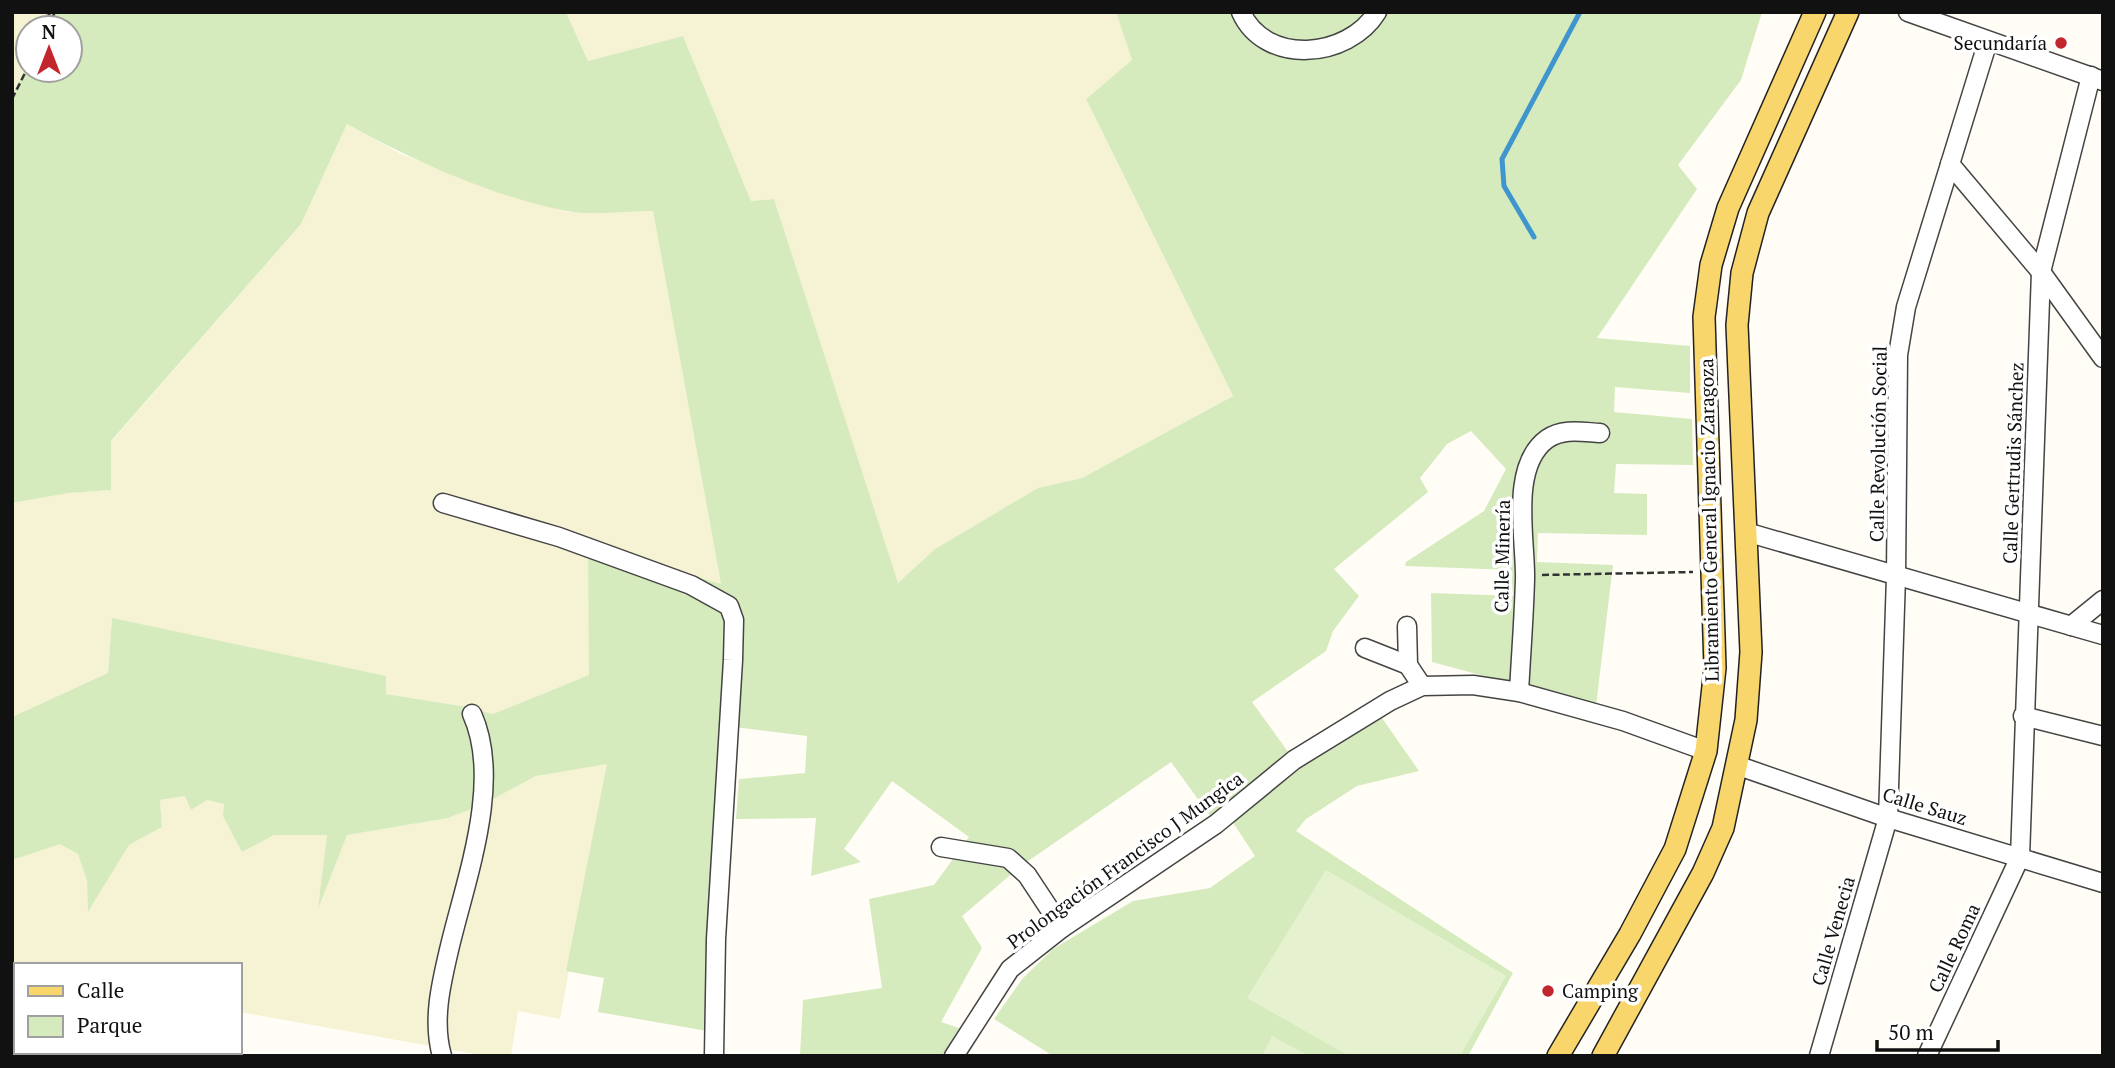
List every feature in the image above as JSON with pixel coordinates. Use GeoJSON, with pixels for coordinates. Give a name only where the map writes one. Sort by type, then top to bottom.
{"type":"FeatureCollection","features":[{"type":"Feature","properties":{"kind":"main road","name":"Libramiento General Ignacio Zaragoza"},"geometry":{"type":"LineString","coordinates":[[1558,1056],[1630,934],[1675,849],[1706,751],[1715,668],[1704,317],[1711,265],[1728,208],[1815,12]]}},
{"type":"Feature","properties":{"kind":"main road","name":"Libramiento General Ignacio Zaragoza"},"geometry":{"type":"LineString","coordinates":[[1603,1056],[1703,873],[1723,828],[1746,720],[1751,652],[1737,325],[1742,273],[1758,214],[1848,12]]}},
{"type":"Feature","properties":{"kind":"street"},"geometry":{"type":"LineString","coordinates":[[1241,12],[1246,22],[1264,41],[1296,50],[1330,48],[1355,34],[1377,12]]}},
{"type":"Feature","properties":{"kind":"street"},"geometry":{"type":"LineString","coordinates":[[1908,12],[2097,78]]}},
{"type":"Feature","properties":{"kind":"street","name":"Calle Revolución Social"},"geometry":{"type":"LineString","coordinates":[[1888,818],[1896,577],[1898,355],[1906,307],[1988,41]]}},
{"type":"Feature","properties":{"kind":"street","name":"Calle Gertrudis Sánchez"},"geometry":{"type":"LineString","coordinates":[[2020,857],[2041,272],[2097,78]]}},
{"type":"Feature","properties":{"kind":"street"},"geometry":{"type":"LineString","coordinates":[[1950,164],[2041,272],[2103,358]]}},
{"type":"Feature","properties":{"kind":"street","name":"Calle Minería"},"geometry":{"type":"LineString","coordinates":[[1519,692],[1525,575],[1521,511],[1526,478],[1534,456],[1547,440],[1566,431],[1600,433]]}},
{"type":"Feature","properties":{"kind":"street"},"geometry":{"type":"LineString","coordinates":[[443,503],[559,537],[691,586],[729,606],[734,620],[733,660],[716,939],[714,1056]]}},
{"type":"Feature","properties":{"kind":"street"},"geometry":{"type":"LineString","coordinates":[[1746,532],[2103,635]]}},
{"type":"Feature","properties":{"kind":"street"},"geometry":{"type":"LineString","coordinates":[[2071,626],[2103,600]]}},
{"type":"Feature","properties":{"kind":"street"},"geometry":{"type":"LineString","coordinates":[[1407,626],[1408,665],[1422,686]]}},
{"type":"Feature","properties":{"kind":"street"},"geometry":{"type":"LineString","coordinates":[[1365,648],[1408,665]]}},
{"type":"Feature","properties":{"kind":"street","name":"Prolongación Francisco J Mungica"},"geometry":{"type":"LineString","coordinates":[[954,1056],[1010,969],[1062,928],[1216,824],[1294,760],[1390,701],[1422,686],[1473,685],[1519,692],[1623,721],[1706,751]]}},
{"type":"Feature","properties":{"kind":"street"},"geometry":{"type":"LineString","coordinates":[[442,1056],[437,1012],[444,970],[479,828],[484,785],[480,733],[472,715]]}},
{"type":"Feature","properties":{"kind":"street"},"geometry":{"type":"LineString","coordinates":[[2023,716],[2103,736]]}},
{"type":"Feature","properties":{"kind":"street","name":"Calle Sauz"},"geometry":{"type":"LineString","coordinates":[[1736,765],[1888,818],[2103,883]]}},
{"type":"Feature","properties":{"kind":"street","name":"Calle Venecia"},"geometry":{"type":"LineString","coordinates":[[1819,1056],[1888,818]]}},
{"type":"Feature","properties":{"kind":"street"},"geometry":{"type":"LineString","coordinates":[[941,847],[1008,858],[1027,875],[1062,928]]}},
{"type":"Feature","properties":{"kind":"street","name":"Calle Roma"},"geometry":{"type":"LineString","coordinates":[[1927,1056],[2020,857]]}},
{"type":"Feature","properties":{"kind":"path"},"geometry":{"type":"LineString","coordinates":[[1525,575],[1710,571]]}},
{"type":"Feature","properties":{"kind":"shaded area"},"geometry":{"type":"Polygon","coordinates":[[[12,12],[53,12],[14,14],[14,84],[18,84],[12,95],[12,12]]]}},
{"type":"Feature","properties":{"kind":"shaded area"},"geometry":{"type":"Polygon","coordinates":[[[566,12],[1116,12],[1132,60],[1086,99],[1233,396],[1082,478],[1038,488],[935,549],[897,584],[774,199],[751,201],[683,36],[588,61],[566,12]]]}},
{"type":"Feature","properties":{"kind":"shaded area"},"geometry":{"type":"Polygon","coordinates":[[[347,124],[401,154],[503,192],[568,212],[653,211],[721,584],[589,675],[493,714],[467,707],[386,694],[385,676],[112,619],[108,673],[12,717],[12,503],[69,493],[111,490],[111,442],[301,224],[347,124]]]}},
{"type":"Feature","properties":{"kind":"shaded area"},"geometry":{"type":"Polygon","coordinates":[[[608,763],[560,1019],[518,1011],[511,1056],[486,1056],[242,1012],[242,963],[14,963],[12,1005],[12,860],[45,846],[60,843],[78,854],[87,881],[89,911],[129,845],[162,827],[160,800],[186,796],[191,810],[207,800],[225,804],[242,852],[274,835],[328,835],[319,905],[346,835],[448,818],[482,805],[536,776],[608,763]]]}},
{"type":"Feature","properties":{"kind":"green space"},"geometry":{"type":"Polygon","coordinates":[[[566,12],[588,61],[683,36],[751,201],[774,199],[898,583],[935,549],[1038,488],[1082,478],[1233,396],[1086,99],[1132,60],[1116,12],[1762,12],[1741,80],[1678,165],[1697,189],[1597,338],[1690,346],[1690,393],[1615,387],[1614,412],[1692,419],[1693,465],[1616,464],[1614,493],[1647,494],[1647,535],[1538,533],[1537,562],[1613,565],[1596,706],[1432,662],[1431,593],[1513,596],[1511,570],[1405,566],[1406,562],[1484,511],[1506,469],[1471,431],[1447,444],[1420,478],[1428,492],[1334,569],[1359,596],[1333,631],[1326,651],[1252,702],[1294,760],[1377,711],[1419,771],[1357,786],[1306,819],[1296,831],[1513,973],[1468,1056],[1053,1056],[994,1019],[1023,978],[1053,949],[1133,901],[1210,888],[1255,856],[1228,815],[1216,824],[1171,762],[1021,866],[962,916],[982,948],[941,1022],[959,1028],[942,1056],[800,1056],[803,1000],[882,988],[869,899],[934,885],[969,837],[892,781],[844,849],[861,862],[811,876],[816,818],[736,819],[739,779],[805,773],[807,736],[727,726],[713,1032],[598,1012],[604,978],[566,971],[607,764],[536,776],[482,805],[448,818],[347,835],[318,909],[327,835],[274,835],[242,852],[223,816],[224,804],[207,800],[191,810],[185,796],[160,800],[162,827],[129,845],[88,912],[87,881],[78,854],[60,844],[12,860],[12,717],[108,673],[112,618],[386,676],[386,694],[467,707],[493,714],[589,675],[588,545],[721,584],[653,211],[588,213],[539,205],[454,176],[347,124],[301,224],[111,441],[111,490],[69,493],[12,503],[12,95],[18,84],[84,84],[84,14],[52,14],[566,12]]]}},
{"type":"Feature","properties":{"kind":"green space"},"geometry":{"type":"Polygon","coordinates":[[[1326,870],[1506,976],[1460,1056],[1349,1056],[1247,998],[1326,870]]]}},
{"type":"Feature","properties":{"kind":"green space"},"geometry":{"type":"Polygon","coordinates":[[[1272,1036],[1309,1056],[1262,1056],[1272,1036]]]}},
{"type":"Feature","properties":{"kind":"green space"},"geometry":{"type":"Polygon","coordinates":[[[54,1054],[123,1054],[123,1056],[54,1054]]]}},
{"type":"Feature","properties":{"kind":"waterway"},"geometry":{"type":"LineString","coordinates":[[1534,237],[1504,186],[1502,159],[1580,12]]}},
{"type":"Feature","properties":{"kind":"place","name":"Secundaría"},"geometry":{"type":"Point","coordinates":[2061,43]}},
{"type":"Feature","properties":{"kind":"place","name":"Camping"},"geometry":{"type":"Point","coordinates":[1548,991]}}]}
